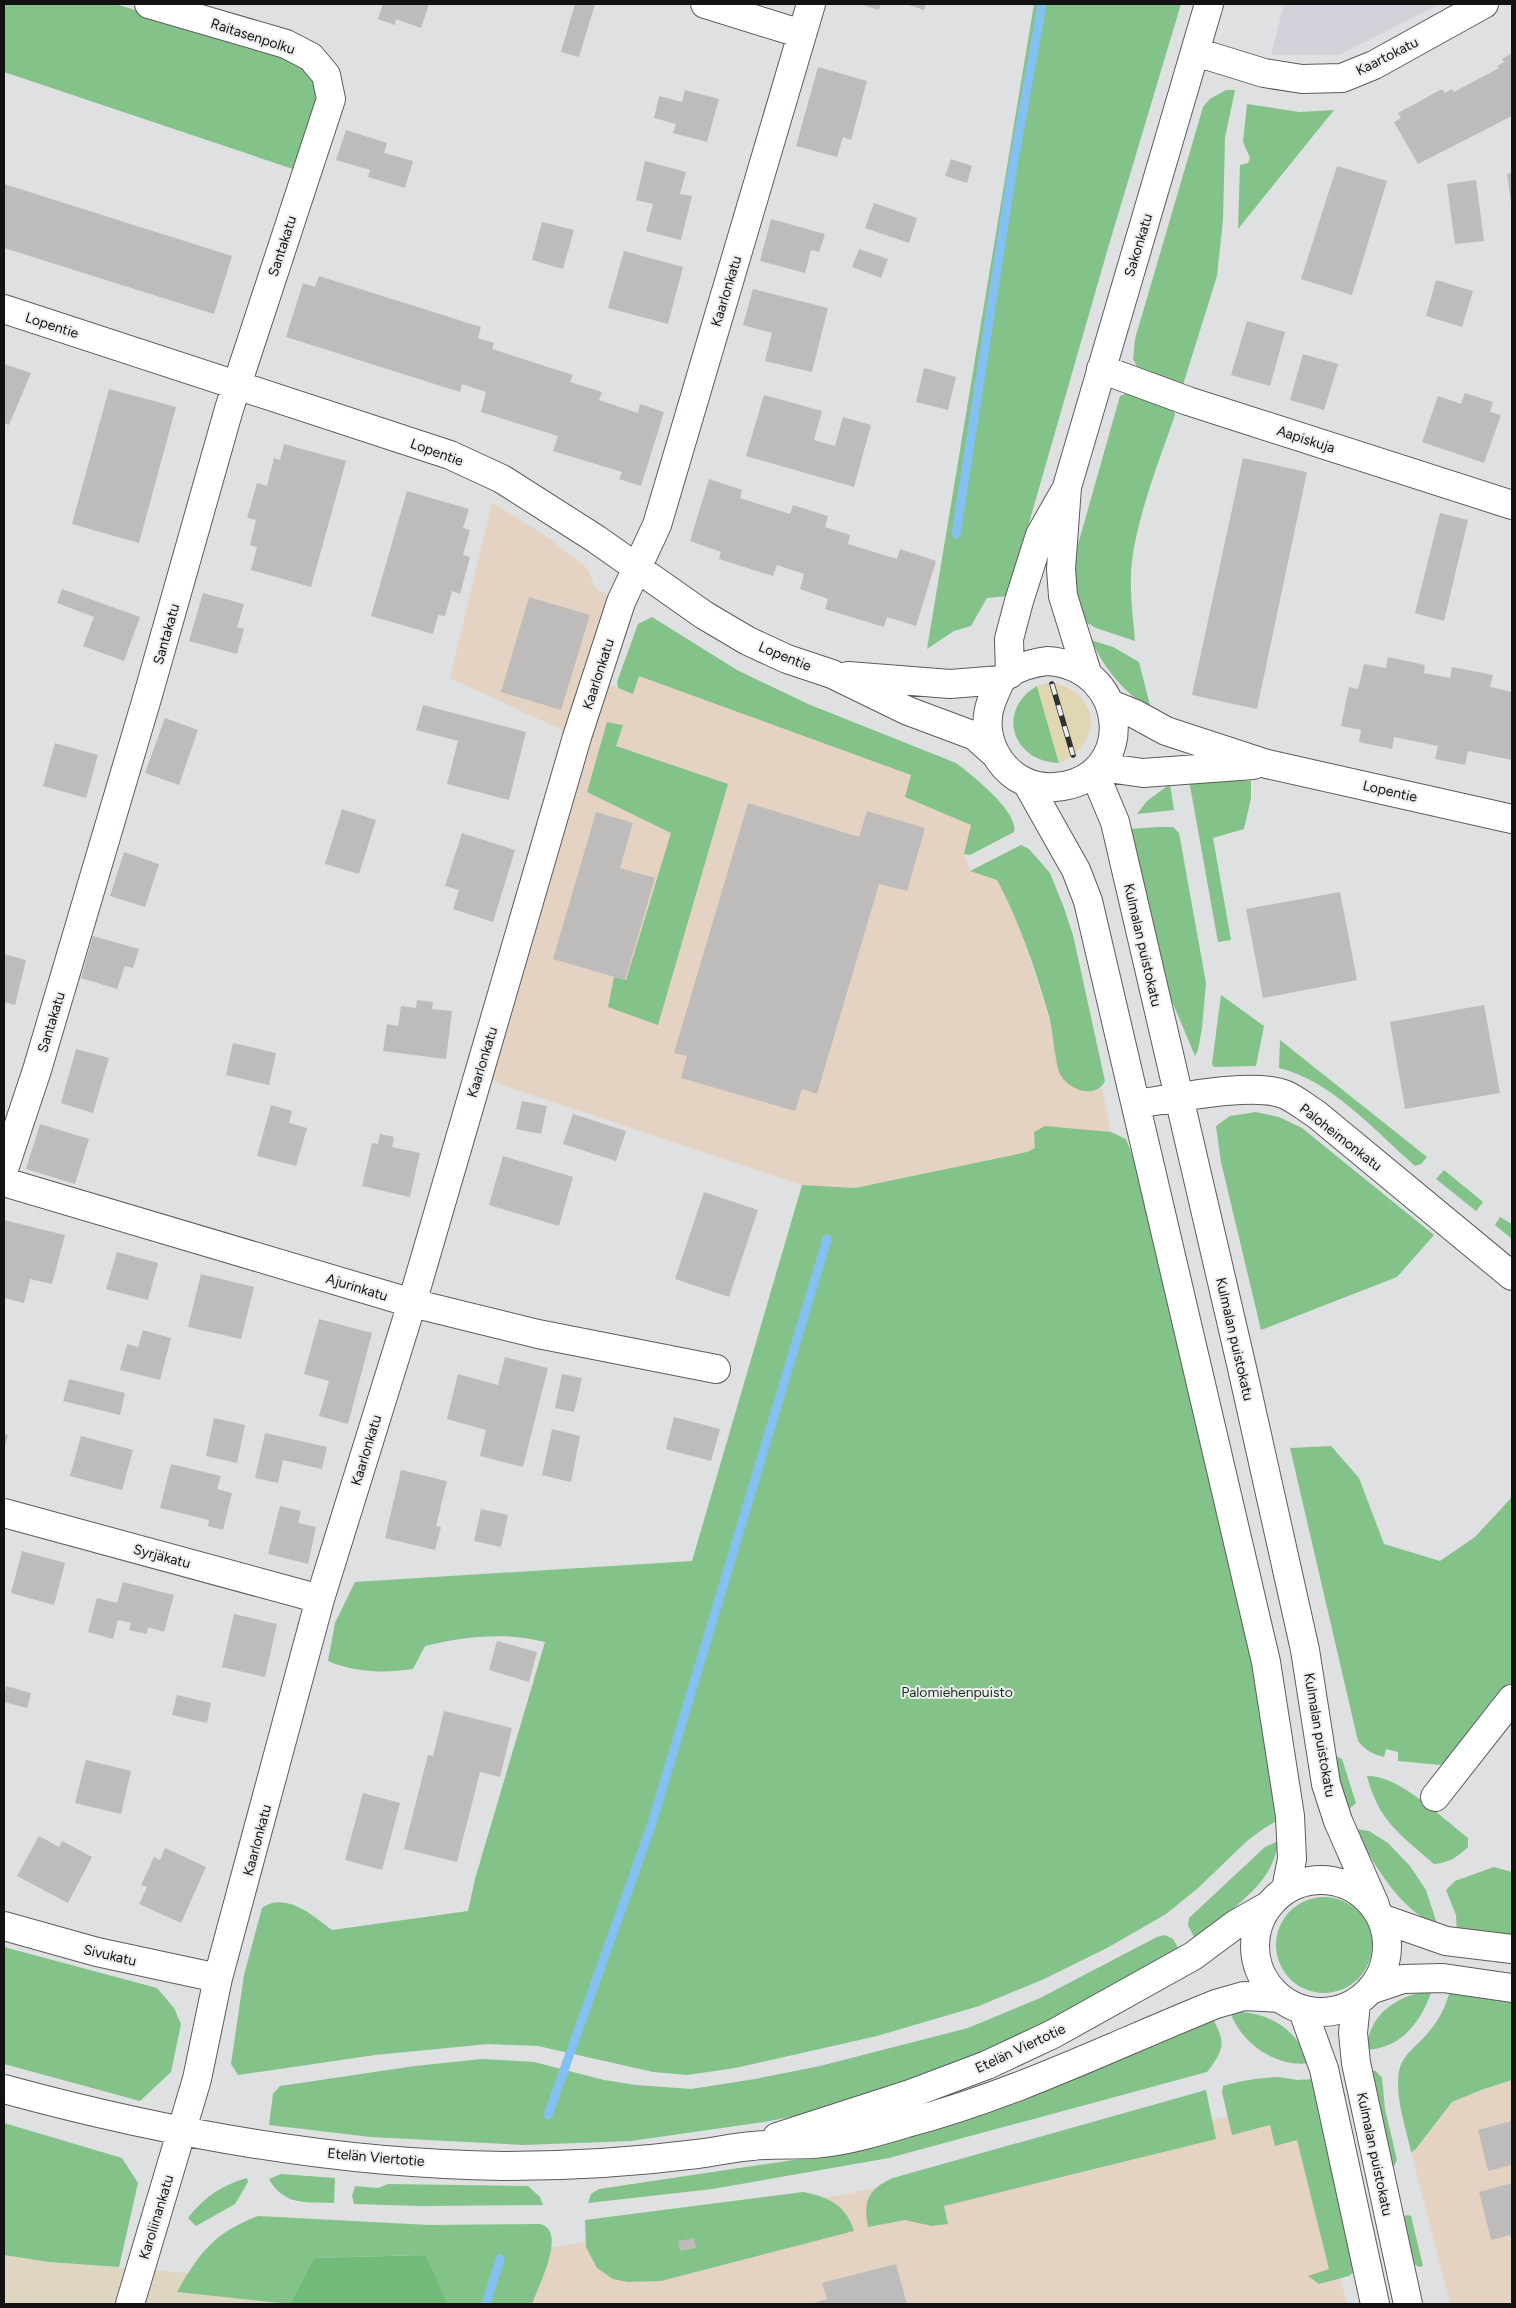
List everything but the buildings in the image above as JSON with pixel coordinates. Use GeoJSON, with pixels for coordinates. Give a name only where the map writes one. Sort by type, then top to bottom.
{"type":"FeatureCollection","features":[{"type":"Feature","properties":{"kind":"street","name":"Raitasenpolku"},"geometry":{"type":"LineString","coordinates":[[149,4],[286,44],[311,57],[326,75],[331,99]]}},
{"type":"Feature","properties":{"kind":"street"},"geometry":{"type":"LineString","coordinates":[[706,4],[802,34]]}},
{"type":"Feature","properties":{"kind":"street","name":"Kaarlonkatu"},"geometry":{"type":"LineString","coordinates":[[182,2130],[197,2079],[218,1978],[320,1599],[412,1303],[577,737],[619,608],[636,567],[657,525],[811,4]]}},
{"type":"Feature","properties":{"kind":"street","name":"Sakonkatu"},"geometry":{"type":"LineString","coordinates":[[1086,672],[1063,596],[1061,569],[1068,487],[1209,4]]}},
{"type":"Feature","properties":{"kind":"street","name":"Kaartokatu"},"geometry":{"type":"LineString","coordinates":[[1196,52],[1264,73],[1302,79],[1342,78],[1374,65],[1484,4]]}},
{"type":"Feature","properties":{"kind":"street","name":"Santakatu"},"geometry":{"type":"LineString","coordinates":[[4,1169],[36,1070],[134,742],[238,384],[331,99]]}},
{"type":"Feature","properties":{"kind":"street","name":"Lopentie"},"geometry":{"type":"LineString","coordinates":[[4,310],[238,384],[450,455],[502,479],[636,567],[704,615],[748,641],[787,659],[832,674],[908,711],[975,736],[994,753]]}},
{"type":"Feature","properties":{"kind":"street","name":"Aapiskuja"},"geometry":{"type":"LineString","coordinates":[[1101,369],[1188,401],[1512,505]]}},
{"type":"Feature","properties":{"kind":"street","name":"Sakonkatu"},"geometry":{"type":"LineString","coordinates":[[1006,677],[1009,639],[1040,535],[1068,487]]}},
{"type":"Feature","properties":{"kind":"street"},"geometry":{"type":"LineString","coordinates":[[1047,661],[1061,662],[1086,672],[1105,692],[1110,704],[1113,734],[1107,758],[1098,769],[1070,784],[1056,787],[1027,783],[1008,771],[994,753],[988,736],[989,707],[1006,677],[1034,663],[1047,661]]}},
{"type":"Feature","properties":{"kind":"street","name":"Lopentie"},"geometry":{"type":"LineString","coordinates":[[832,674],[950,684],[1006,677]]}},
{"type":"Feature","properties":{"kind":"street","name":"Lopentie"},"geometry":{"type":"LineString","coordinates":[[1110,704],[1135,714],[1166,731],[1267,764],[1512,819]]}},
{"type":"Feature","properties":{"kind":"street","name":"Lopentie"},"geometry":{"type":"LineString","coordinates":[[1098,769],[1143,773],[1267,764]]}},
{"type":"Feature","properties":{"kind":"street","name":"Kulmalan puistokatu"},"geometry":{"type":"LineString","coordinates":[[1098,769],[1115,822],[1242,1368],[1305,1650],[1326,1784],[1338,1821],[1379,1912]]}},
{"type":"Feature","properties":{"kind":"street"},"geometry":{"type":"LineString","coordinates":[[1027,783],[1076,870],[1088,901],[1136,1104],[1266,1662],[1290,1816],[1292,1859],[1286,1889]]}},
{"type":"Feature","properties":{"kind":"street","name":"Paloheimonkatu"},"geometry":{"type":"LineString","coordinates":[[1136,1104],[1250,1090],[1285,1094],[1316,1114],[1512,1276]]}},
{"type":"Feature","properties":{"kind":"street","name":"Ajurinkatu"},"geometry":{"type":"LineString","coordinates":[[4,1182],[412,1303],[538,1334],[716,1369]]}},
{"type":"Feature","properties":{"kind":"street","name":"Syrjäkatu"},"geometry":{"type":"LineString","coordinates":[[4,1513],[320,1599]]}},
{"type":"Feature","properties":{"kind":"street"},"geometry":{"type":"LineString","coordinates":[[1435,1797],[1512,1699]]}},
{"type":"Feature","properties":{"kind":"street"},"geometry":{"type":"LineString","coordinates":[[1363,1997],[1381,1974],[1387,1957],[1388,1938],[1379,1912],[1362,1892],[1335,1882],[1316,1880],[1297,1884],[1286,1889],[1266,1907],[1256,1929],[1254,1948],[1265,1984],[1279,1998],[1294,2008],[1335,2011],[1403,1980],[1443,1978],[1512,1988]]}},
{"type":"Feature","properties":{"kind":"street","name":"Etelän Viertotie"},"geometry":{"type":"LineString","coordinates":[[753,2146],[818,2122],[910,2094],[987,2065],[1053,2034],[1193,1956],[1236,1924],[1266,1907]]}},
{"type":"Feature","properties":{"kind":"street"},"geometry":{"type":"LineString","coordinates":[[1379,1912],[1446,1940],[1512,1949]]}},
{"type":"Feature","properties":{"kind":"street","name":"Sivukatu"},"geometry":{"type":"LineString","coordinates":[[4,1926],[97,1952],[218,1978]]}},
{"type":"Feature","properties":{"kind":"street","name":"Etelän Viertotie"},"geometry":{"type":"LineString","coordinates":[[4,2089],[56,2103],[182,2130],[266,2145],[393,2160],[502,2166],[641,2159],[753,2146],[822,2143],[910,2123],[1023,2085],[1216,2004],[1244,1996],[1279,1998]]}},
{"type":"Feature","properties":{"kind":"street","name":"Kulmalan puistokatu"},"geometry":{"type":"LineString","coordinates":[[1363,1997],[1353,2033],[1356,2062],[1408,2304]]}},
{"type":"Feature","properties":{"kind":"street"},"geometry":{"type":"LineString","coordinates":[[1303,2010],[1324,2069],[1375,2304]]}},
{"type":"Feature","properties":{"kind":"street","name":"Karoliinankatu"},"geometry":{"type":"LineString","coordinates":[[130,2304],[182,2130]]}},
{"type":"Feature","properties":{"kind":"shaded area"},"geometry":{"type":"Polygon","coordinates":[[[1284,4],[1440,4],[1339,55],[1271,55],[1284,4]]]}},
{"type":"Feature","properties":{"kind":"shaded area"},"geometry":{"type":"Polygon","coordinates":[[[492,502],[550,539],[587,568],[596,589],[621,602],[597,680],[633,694],[639,675],[912,775],[905,797],[972,825],[964,854],[970,871],[997,880],[1016,916],[1049,1018],[1061,1076],[1095,1091],[1102,1088],[1111,1132],[1093,1131],[1027,1152],[855,1188],[802,1185],[502,1085],[479,1072],[577,737],[450,678],[492,502]]]}},
{"type":"Feature","properties":{"kind":"shaded area"},"geometry":{"type":"Polygon","coordinates":[[[1512,2080],[1512,2304],[1450,2304],[1411,2152],[1415,2150],[1452,2102],[1512,2080]]]}},
{"type":"Feature","properties":{"kind":"shaded area"},"geometry":{"type":"Polygon","coordinates":[[[1294,2103],[1347,2304],[532,2304],[552,2248],[851,2193],[1294,2103]]]}},
{"type":"Feature","properties":{"kind":"shaded area"},"geometry":{"type":"Polygon","coordinates":[[[552,2248],[532,2304],[4,2304],[4,2255],[49,2262],[453,2294],[552,2248]]]}},
{"type":"Feature","properties":{"kind":"green space"},"geometry":{"type":"Polygon","coordinates":[[[4,4],[115,4],[285,54],[308,72],[313,80],[315,89],[316,100],[311,125],[296,170],[4,72],[4,4]]]}},
{"type":"Feature","properties":{"kind":"green space"},"geometry":{"type":"Polygon","coordinates":[[[1034,4],[1181,4],[1108,248],[1008,596],[987,598],[971,626],[954,631],[927,649],[1034,4]]]}},
{"type":"Feature","properties":{"kind":"green space"},"geometry":{"type":"Polygon","coordinates":[[[1226,90],[1235,90],[1225,138],[1223,220],[1217,276],[1182,388],[1140,372],[1133,359],[1135,339],[1203,107],[1210,99],[1226,90]]]}},
{"type":"Feature","properties":{"kind":"green space"},"geometry":{"type":"Polygon","coordinates":[[[1247,104],[1299,112],[1334,110],[1238,229],[1240,165],[1248,163],[1250,158],[1243,142],[1247,104]]]}},
{"type":"Feature","properties":{"kind":"green space"},"geometry":{"type":"Polygon","coordinates":[[[1128,393],[1172,405],[1175,415],[1148,493],[1133,553],[1131,589],[1135,641],[1096,628],[1084,621],[1075,582],[1075,555],[1120,396],[1128,393]]]}},
{"type":"Feature","properties":{"kind":"green space"},"geometry":{"type":"Polygon","coordinates":[[[652,617],[737,670],[808,704],[956,763],[983,785],[1002,805],[1014,824],[1014,832],[970,855],[964,854],[971,825],[905,797],[911,775],[639,676],[633,694],[618,688],[617,682],[638,624],[652,617]]]}},
{"type":"Feature","properties":{"kind":"green space"},"geometry":{"type":"Polygon","coordinates":[[[1091,640],[1113,647],[1139,662],[1151,709],[1132,695],[1116,679],[1102,661],[1091,640]]]}},
{"type":"Feature","properties":{"kind":"green space"},"geometry":{"type":"Polygon","coordinates":[[[1037,686],[1059,763],[1043,760],[1030,754],[1021,745],[1015,734],[1013,721],[1016,708],[1024,696],[1037,686]]]}},
{"type":"Feature","properties":{"kind":"green space"},"geometry":{"type":"Polygon","coordinates":[[[607,722],[623,725],[616,746],[728,784],[658,1025],[608,1007],[614,977],[626,980],[671,833],[587,792],[607,722]]]}},
{"type":"Feature","properties":{"kind":"green space"},"geometry":{"type":"Polygon","coordinates":[[[1189,780],[1251,781],[1251,798],[1244,829],[1213,838],[1231,940],[1218,942],[1189,780]]]}},
{"type":"Feature","properties":{"kind":"green space"},"geometry":{"type":"Polygon","coordinates":[[[1170,784],[1174,810],[1137,814],[1147,801],[1170,784]]]}},
{"type":"Feature","properties":{"kind":"green space"},"geometry":{"type":"Polygon","coordinates":[[[1173,827],[1179,833],[1206,983],[1202,1028],[1195,1056],[1169,994],[1129,829],[1173,827]]]}},
{"type":"Feature","properties":{"kind":"green space"},"geometry":{"type":"Polygon","coordinates":[[[1021,845],[1029,849],[1050,873],[1073,935],[1105,1081],[1096,1090],[1083,1091],[1077,1089],[1061,1076],[1057,1064],[1049,1016],[1013,913],[997,880],[970,871],[1021,845]]]}},
{"type":"Feature","properties":{"kind":"green space"},"geometry":{"type":"Polygon","coordinates":[[[1221,995],[1264,1026],[1256,1066],[1214,1067],[1212,1064],[1221,995]]]}},
{"type":"Feature","properties":{"kind":"green space"},"geometry":{"type":"Polygon","coordinates":[[[1280,1040],[1427,1157],[1421,1164],[1415,1166],[1352,1108],[1335,1095],[1298,1074],[1279,1068],[1280,1040]]]}},
{"type":"Feature","properties":{"kind":"green space"},"geometry":{"type":"Polygon","coordinates":[[[1256,1112],[1279,1117],[1302,1128],[1434,1235],[1397,1277],[1261,1330],[1221,1162],[1216,1126],[1230,1116],[1256,1112]]]}},
{"type":"Feature","properties":{"kind":"green space","name":"Palomiehenpuisto"},"geometry":{"type":"Polygon","coordinates":[[[1045,1126],[1111,1132],[1126,1139],[1142,1181],[1251,1650],[1278,1820],[1247,1841],[1198,1888],[1166,1914],[1107,1948],[1044,1979],[979,2006],[877,2036],[735,2068],[687,2075],[653,2072],[538,2046],[488,2044],[375,2055],[238,2075],[231,2064],[244,1975],[262,1908],[271,1903],[290,1904],[308,1912],[332,1930],[468,1911],[475,1879],[545,1642],[515,1637],[485,1636],[425,1646],[413,1669],[370,1671],[339,1665],[328,1661],[335,1623],[355,1582],[692,1561],[802,1185],[855,1188],[1027,1152],[1035,1148],[1034,1132],[1045,1126]]]}},
{"type":"Feature","properties":{"kind":"green space"},"geometry":{"type":"Polygon","coordinates":[[[1444,1170],[1483,1202],[1476,1211],[1436,1179],[1444,1170]]]}},
{"type":"Feature","properties":{"kind":"green space"},"geometry":{"type":"Polygon","coordinates":[[[1500,1217],[1512,1224],[1512,1239],[1495,1225],[1500,1217]]]}},
{"type":"Feature","properties":{"kind":"green space"},"geometry":{"type":"Polygon","coordinates":[[[1331,1446],[1359,1478],[1384,1544],[1440,1561],[1475,1537],[1512,1497],[1512,1681],[1451,1759],[1440,1765],[1398,1761],[1398,1752],[1386,1749],[1384,1757],[1380,1756],[1367,1750],[1358,1741],[1290,1448],[1331,1446]]]}},
{"type":"Feature","properties":{"kind":"green space"},"geometry":{"type":"Polygon","coordinates":[[[1333,1755],[1342,1759],[1356,1803],[1347,1811],[1340,1793],[1333,1755]]]}},
{"type":"Feature","properties":{"kind":"green space"},"geometry":{"type":"Polygon","coordinates":[[[1367,1776],[1393,1782],[1420,1799],[1468,1838],[1468,1847],[1452,1859],[1434,1864],[1392,1826],[1378,1805],[1367,1776]]]}},
{"type":"Feature","properties":{"kind":"green space"},"geometry":{"type":"Polygon","coordinates":[[[1355,1829],[1369,1831],[1388,1843],[1410,1866],[1426,1890],[1438,1927],[1411,1909],[1389,1885],[1355,1829]]]}},
{"type":"Feature","properties":{"kind":"green space"},"geometry":{"type":"Polygon","coordinates":[[[1280,1840],[1270,1868],[1259,1884],[1252,1892],[1195,1939],[1188,1925],[1189,1918],[1265,1847],[1280,1840]]]}},
{"type":"Feature","properties":{"kind":"green space"},"geometry":{"type":"Polygon","coordinates":[[[1494,1867],[1512,1872],[1512,1937],[1457,1933],[1456,1915],[1446,1890],[1455,1881],[1494,1867]]]}},
{"type":"Feature","properties":{"kind":"green space"},"geometry":{"type":"Polygon","coordinates":[[[1324,1897],[1342,1900],[1358,1911],[1369,1927],[1372,1945],[1369,1963],[1358,1979],[1342,1990],[1324,1993],[1306,1990],[1290,1979],[1279,1963],[1276,1945],[1279,1927],[1290,1911],[1306,1900],[1324,1897]]]}},
{"type":"Feature","properties":{"kind":"green space"},"geometry":{"type":"Polygon","coordinates":[[[1165,1935],[1173,1939],[1180,1951],[1119,1985],[978,2057],[829,2110],[764,2122],[631,2141],[523,2145],[371,2137],[269,2125],[273,2094],[280,2086],[415,2066],[482,2059],[534,2062],[604,2080],[636,2085],[691,2089],[820,2066],[968,2028],[1040,1998],[1157,1937],[1165,1935]]]}},
{"type":"Feature","properties":{"kind":"green space"},"geometry":{"type":"Polygon","coordinates":[[[4,1947],[157,1988],[174,2008],[181,2024],[171,2072],[140,2101],[4,2064],[4,1947]]]}},
{"type":"Feature","properties":{"kind":"green space"},"geometry":{"type":"Polygon","coordinates":[[[1432,1990],[1416,2023],[1400,2039],[1379,2048],[1366,2050],[1373,2025],[1387,2008],[1407,1997],[1432,1990]]]}},
{"type":"Feature","properties":{"kind":"green space"},"geometry":{"type":"Polygon","coordinates":[[[1450,1990],[1512,1999],[1512,2080],[1452,2102],[1415,2150],[1411,2152],[1399,2099],[1398,2077],[1400,2067],[1408,2054],[1435,2024],[1444,2008],[1450,1990]]]}},
{"type":"Feature","properties":{"kind":"green space"},"geometry":{"type":"Polygon","coordinates":[[[1242,2012],[1265,2017],[1284,2027],[1299,2042],[1310,2063],[1285,2062],[1262,2052],[1243,2035],[1231,2014],[1242,2012]]]}},
{"type":"Feature","properties":{"kind":"green space"},"geometry":{"type":"Polygon","coordinates":[[[1211,2016],[1219,2032],[1221,2045],[1217,2057],[1207,2072],[889,2158],[712,2189],[588,2203],[591,2194],[599,2189],[800,2159],[883,2140],[1211,2016]]]}},
{"type":"Feature","properties":{"kind":"green space"},"geometry":{"type":"Polygon","coordinates":[[[1370,2070],[1376,2071],[1382,2078],[1385,2109],[1397,2160],[1394,2166],[1390,2166],[1370,2070]]]}},
{"type":"Feature","properties":{"kind":"green space"},"geometry":{"type":"Polygon","coordinates":[[[1279,2077],[1297,2080],[1315,2079],[1355,2271],[1349,2276],[1319,2284],[1308,2276],[1329,2269],[1297,2140],[1275,2146],[1270,2125],[1232,2135],[1222,2092],[1223,2086],[1237,2082],[1279,2077]]]}},
{"type":"Feature","properties":{"kind":"green space"},"geometry":{"type":"Polygon","coordinates":[[[1206,2090],[1216,2139],[944,2206],[948,2224],[932,2226],[905,2220],[868,2227],[866,2210],[869,2197],[878,2187],[893,2178],[1206,2090]]]}},
{"type":"Feature","properties":{"kind":"green space"},"geometry":{"type":"Polygon","coordinates":[[[4,2123],[122,2158],[138,2183],[119,2267],[49,2262],[4,2255],[4,2123]]]}},
{"type":"Feature","properties":{"kind":"green space"},"geometry":{"type":"Polygon","coordinates":[[[281,2174],[335,2178],[334,2203],[305,2202],[289,2198],[275,2188],[269,2179],[281,2174]]]}},
{"type":"Feature","properties":{"kind":"green space"},"geometry":{"type":"Polygon","coordinates":[[[247,2178],[248,2182],[235,2204],[196,2226],[188,2218],[200,2204],[214,2193],[229,2184],[247,2178]]]}},
{"type":"Feature","properties":{"kind":"green space"},"geometry":{"type":"Polygon","coordinates":[[[388,2184],[528,2186],[540,2197],[543,2205],[421,2206],[354,2204],[352,2196],[355,2186],[378,2188],[388,2184]]]}},
{"type":"Feature","properties":{"kind":"green space"},"geometry":{"type":"Polygon","coordinates":[[[803,2192],[821,2197],[835,2204],[851,2222],[854,2231],[661,2281],[628,2282],[613,2279],[597,2268],[586,2247],[585,2220],[803,2192]]]}},
{"type":"Feature","properties":{"kind":"green space"},"geometry":{"type":"Polygon","coordinates":[[[1407,2215],[1411,2216],[1423,2266],[1419,2267],[1410,2261],[1402,2218],[1407,2215]]]}},
{"type":"Feature","properties":{"kind":"green space"},"geometry":{"type":"Polygon","coordinates":[[[258,2216],[429,2225],[540,2224],[548,2229],[551,2237],[551,2248],[545,2273],[532,2304],[448,2304],[424,2255],[314,2258],[290,2304],[177,2292],[193,2266],[210,2245],[230,2229],[258,2216]]]}},
{"type":"Feature","properties":{"kind":"green space"},"geometry":{"type":"Polygon","coordinates":[[[425,2255],[448,2304],[290,2304],[314,2258],[425,2255]]]}},
{"type":"Feature","properties":{"kind":"sand"},"geometry":{"type":"Polygon","coordinates":[[[1051,682],[1067,688],[1079,696],[1087,707],[1091,719],[1090,731],[1084,743],[1074,754],[1059,763],[1037,686],[1051,682]]]}},
{"type":"Feature","properties":{"kind":"waterway"},"geometry":{"type":"LineString","coordinates":[[956,534],[1012,172],[1042,4]]}},
{"type":"Feature","properties":{"kind":"waterway"},"geometry":{"type":"LineString","coordinates":[[548,2115],[651,1826],[827,1239]]}},
{"type":"Feature","properties":{"kind":"waterway"},"geometry":{"type":"LineString","coordinates":[[486,2304],[500,2259]]}},
{"type":"Feature","properties":{"kind":"railway"},"geometry":{"type":"LineString","coordinates":[[1052,684],[1073,755]]}}]}
